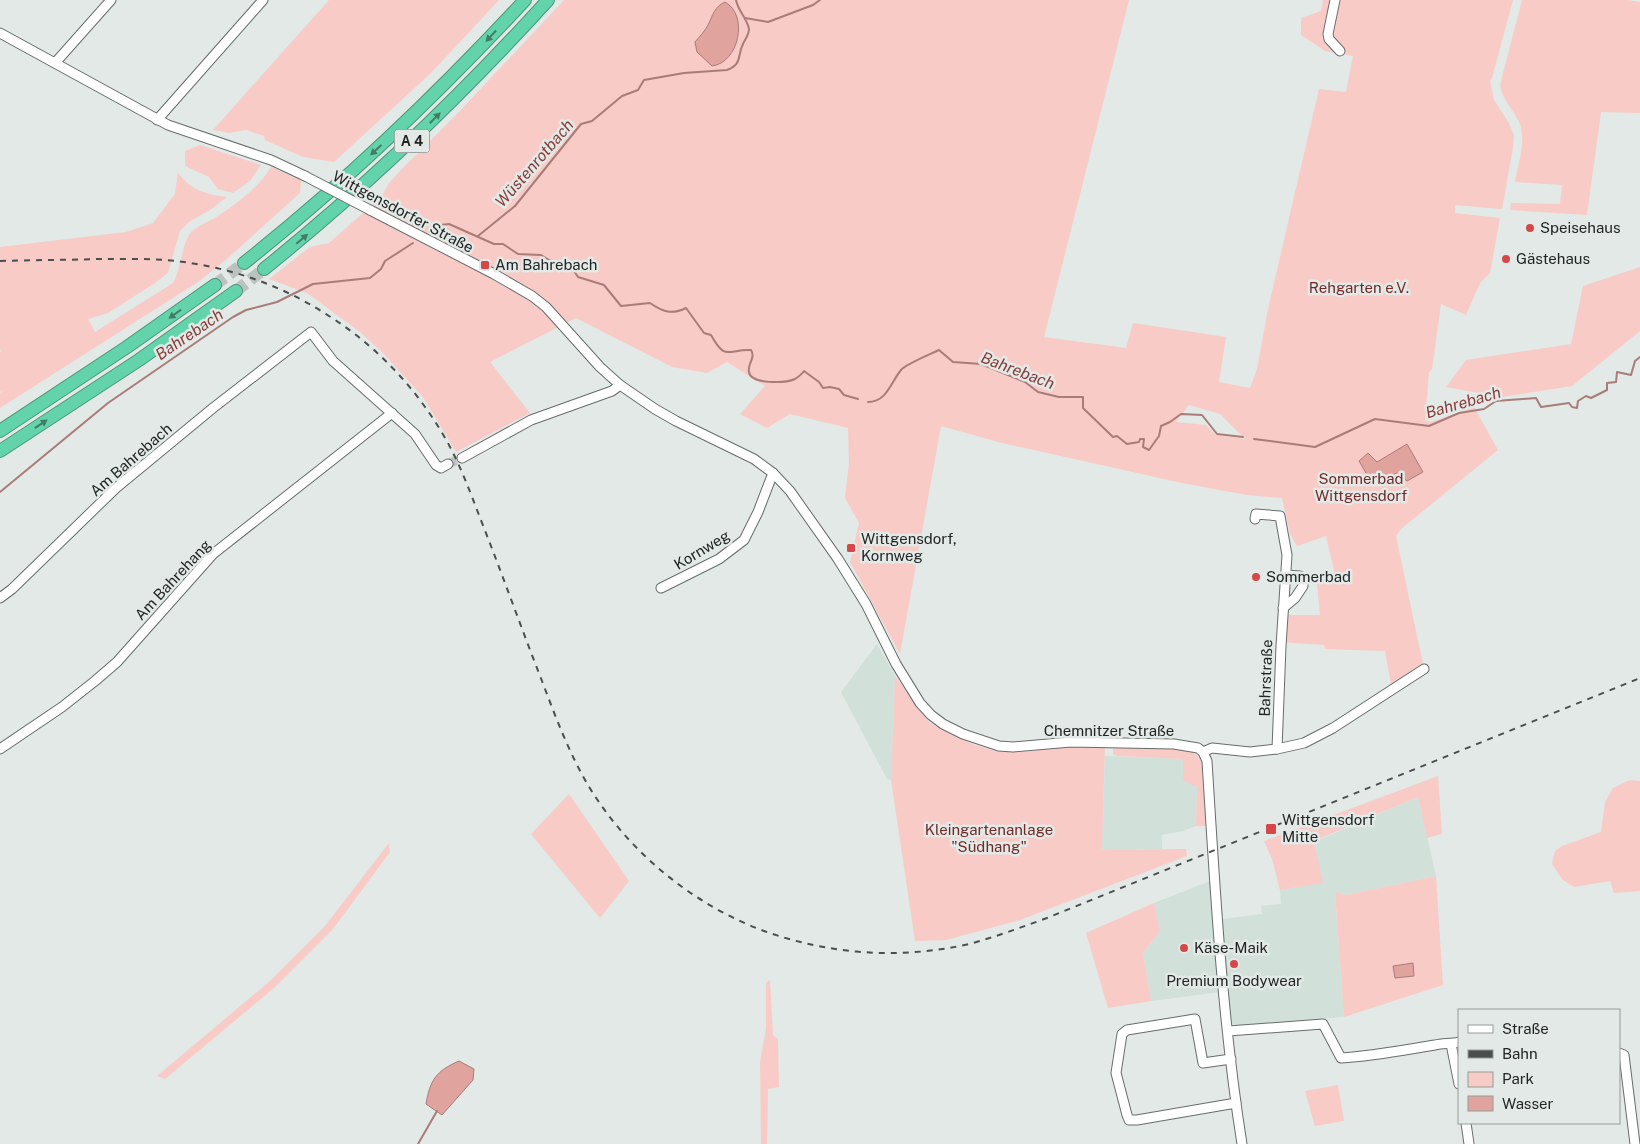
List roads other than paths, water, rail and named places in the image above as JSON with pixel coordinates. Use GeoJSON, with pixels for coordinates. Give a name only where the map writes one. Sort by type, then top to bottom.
{"type":"FeatureCollection","features":[{"type":"Feature","properties":{"kind":"highway","name":"A 4"},"geometry":{"type":"LineString","coordinates":[[244,262],[324,197],[416,113],[524,0]]}},
{"type":"Feature","properties":{"kind":"highway","name":"A 4"},"geometry":{"type":"LineString","coordinates":[[264,269],[338,208],[434,120],[548,0]]}},
{"type":"Feature","properties":{"kind":"highway"},"geometry":{"type":"LineString","coordinates":[[0,431],[128,347],[215,285]]}},
{"type":"Feature","properties":{"kind":"highway"},"geometry":{"type":"LineString","coordinates":[[0,450],[139,360],[236,291]]}},
{"type":"Feature","properties":{"kind":"street"},"geometry":{"type":"LineString","coordinates":[[55,63],[110,0]]}},
{"type":"Feature","properties":{"kind":"street"},"geometry":{"type":"LineString","coordinates":[[157,120],[263,0]]}},
{"type":"Feature","properties":{"kind":"street"},"geometry":{"type":"LineString","coordinates":[[1335,0],[1328,34],[1333,44],[1340,51]]}},
{"type":"Feature","properties":{"kind":"street","name":"Wittgensdorfer Straße"},"geometry":{"type":"LineString","coordinates":[[0,33],[157,120],[182,131],[270,160],[305,176],[494,274],[532,296],[546,308],[600,367],[620,385],[662,413],[754,459],[773,473],[790,491],[820,532]]}},
{"type":"Feature","properties":{"kind":"street","name":"Am Bahrebach"},"geometry":{"type":"LineString","coordinates":[[0,598],[12,589],[116,488],[213,408],[311,332],[333,361],[392,413]]}},
{"type":"Feature","properties":{"kind":"street"},"geometry":{"type":"LineString","coordinates":[[462,458],[531,420],[612,391],[620,385]]}},
{"type":"Feature","properties":{"kind":"street"},"geometry":{"type":"LineString","coordinates":[[392,413],[415,434],[436,465],[441,468],[448,464]]}},
{"type":"Feature","properties":{"kind":"street","name":"Am Bahrehang"},"geometry":{"type":"LineString","coordinates":[[0,749],[62,707],[95,681],[117,662],[213,554],[392,413]]}},
{"type":"Feature","properties":{"kind":"street","name":"Kornweg"},"geometry":{"type":"LineString","coordinates":[[661,588],[720,559],[744,540],[758,512],[773,473]]}},
{"type":"Feature","properties":{"kind":"street","name":"Bahrstraße"},"geometry":{"type":"LineString","coordinates":[[1255,518],[1256,514],[1280,516],[1287,555],[1277,749]]}},
{"type":"Feature","properties":{"kind":"street","name":"Chemnitzer Straße"},"geometry":{"type":"LineString","coordinates":[[820,532],[866,604],[896,664],[920,704],[943,724],[963,734],[999,746],[1014,748],[1070,742],[1144,742],[1188,745],[1198,748],[1203,752]]}},
{"type":"Feature","properties":{"kind":"street"},"geometry":{"type":"LineString","coordinates":[[1283,608],[1295,598],[1304,586],[1300,576],[1286,575]]}},
{"type":"Feature","properties":{"kind":"street"},"geometry":{"type":"LineString","coordinates":[[1242,1144],[1228,1031],[1214,881],[1207,762],[1203,752],[1212,748],[1250,752],[1304,743],[1333,728],[1424,669]]}},
{"type":"Feature","properties":{"kind":"street"},"geometry":{"type":"LineString","coordinates":[[1231,1058],[1203,1063],[1195,1019],[1127,1030],[1122,1034],[1116,1073],[1126,1115],[1129,1120],[1236,1103]]}},
{"type":"Feature","properties":{"kind":"street"},"geometry":{"type":"LineString","coordinates":[[1228,1031],[1323,1024],[1341,1058],[1379,1055],[1439,1044],[1455,1043],[1458,1074]]}},
{"type":"Feature","properties":{"kind":"street"},"geometry":{"type":"LineString","coordinates":[[1620,1054],[1624,1055],[1634,1144]]}},
{"type":"Feature","properties":{"kind":"street"},"geometry":{"type":"LineString","coordinates":[[1466,1124],[1469,1144]]}},
{"type":"Feature","properties":{"kind":"water"},"geometry":{"type":"Polygon","coordinates":[[[725,2],[732,8],[737,17],[739,27],[738,38],[729,57],[721,63],[712,66],[697,52],[695,42],[707,27],[716,9],[725,2]]]}},
{"type":"Feature","properties":{"kind":"water"},"geometry":{"type":"Polygon","coordinates":[[[1407,444],[1423,472],[1407,481],[1397,473],[1373,485],[1359,461],[1368,453],[1377,462],[1407,444]]]}},
{"type":"Feature","properties":{"kind":"water"},"geometry":{"type":"Polygon","coordinates":[[[1413,963],[1414,976],[1395,978],[1393,966],[1413,963]]]}},
{"type":"Feature","properties":{"kind":"water"},"geometry":{"type":"Polygon","coordinates":[[[459,1061],[474,1069],[473,1080],[442,1115],[426,1104],[432,1082],[445,1069],[459,1061]]]}},
{"type":"Feature","properties":{"kind":"waterway","name":"Wüstenrotbach"},"geometry":{"type":"LineString","coordinates":[[478,236],[515,206],[581,124],[592,121],[622,96],[638,90],[644,80],[684,73],[732,68],[738,62],[741,48],[749,29],[736,0]]}},
{"type":"Feature","properties":{"kind":"waterway"},"geometry":{"type":"LineString","coordinates":[[745,18],[768,22],[813,5],[820,0]]}},
{"type":"Feature","properties":{"kind":"waterway","name":"Bahrebach"},"geometry":{"type":"LineString","coordinates":[[435,228],[440,225],[449,224],[494,244],[503,244],[518,254],[541,255],[549,260],[570,265],[578,277],[604,285],[621,306],[650,303],[659,309],[672,312],[686,308],[704,333],[711,335],[720,349],[728,352],[751,350],[753,356],[749,372],[756,379],[769,382],[791,380],[804,371],[819,382],[823,388],[839,389],[844,395],[858,399]]}},
{"type":"Feature","properties":{"kind":"waterway","name":"Bahrebach"},"geometry":{"type":"LineString","coordinates":[[0,492],[108,403],[233,317],[246,310],[277,302],[313,284],[370,278],[381,269],[385,261],[413,243]]}},
{"type":"Feature","properties":{"kind":"waterway","name":"Bahrebach"},"geometry":{"type":"LineString","coordinates":[[868,402],[880,399],[888,391],[901,370],[939,350],[953,362],[981,364],[1025,382],[1038,392],[1059,397],[1083,397],[1083,408],[1113,437],[1117,436],[1127,444],[1144,439],[1143,447],[1149,450],[1159,436],[1161,426],[1181,414],[1202,415],[1217,434],[1243,437]]}},
{"type":"Feature","properties":{"kind":"waterway","name":"Bahrebach"},"geometry":{"type":"LineString","coordinates":[[1254,439],[1315,447],[1375,419],[1429,426],[1459,413],[1484,409],[1496,401],[1536,398],[1541,407],[1569,403],[1572,407],[1577,408],[1578,401],[1586,396],[1591,398],[1607,390],[1607,383],[1616,382],[1617,372],[1631,375],[1635,361],[1640,357]]}},
{"type":"Feature","properties":{"kind":"waterway"},"geometry":{"type":"LineString","coordinates":[[418,1144],[437,1111]]}},
{"type":"Feature","properties":{"kind":"tunnel"},"geometry":{"type":"LineString","coordinates":[[215,285],[244,263]]}},
{"type":"Feature","properties":{"kind":"tunnel"},"geometry":{"type":"LineString","coordinates":[[236,291],[264,269]]}},
{"type":"Feature","properties":{"kind":"tunnel"},"geometry":{"type":"LineString","coordinates":[[448,464],[462,458]]}},
{"type":"Feature","properties":{"kind":"railway"},"geometry":{"type":"LineString","coordinates":[[0,261],[142,259],[173,261],[222,269],[259,281],[295,296],[346,327],[362,340],[392,367],[405,382],[430,414],[448,443],[470,491],[564,737],[583,777],[607,813],[645,856],[689,892],[738,920],[789,939],[841,950],[894,953],[920,952],[973,943],[1047,918],[1640,678]]}},
{"type":"Feature","properties":{"kind":"place","name":"Speisehaus"},"geometry":{"type":"Point","coordinates":[1530,228]}},
{"type":"Feature","properties":{"kind":"place","name":"Gästehaus"},"geometry":{"type":"Point","coordinates":[1506,259]}},
{"type":"Feature","properties":{"kind":"place","name":"Am Bahrebach"},"geometry":{"type":"Point","coordinates":[485,265]}},
{"type":"Feature","properties":{"kind":"place","name":"Wittgensdorf, Kornweg"},"geometry":{"type":"Point","coordinates":[851,548]}},
{"type":"Feature","properties":{"kind":"place","name":"Sommerbad"},"geometry":{"type":"Point","coordinates":[1256,577]}},
{"type":"Feature","properties":{"kind":"place","name":"Wittgensdorf Mitte"},"geometry":{"type":"Point","coordinates":[1271,829]}},
{"type":"Feature","properties":{"kind":"place","name":"Käse-Maik"},"geometry":{"type":"Point","coordinates":[1184,948]}},
{"type":"Feature","properties":{"kind":"place","name":"Premium Bodywear"},"geometry":{"type":"Point","coordinates":[1234,964]}},
{"type":"Feature","properties":{"kind":"park label","name":"Rehgarten e.V."},"geometry":{"type":"Point","coordinates":[1359,288]}},
{"type":"Feature","properties":{"kind":"park label","name":"Sommerbad Wittgensdorf"},"geometry":{"type":"Point","coordinates":[1361,488]}},
{"type":"Feature","properties":{"kind":"park label","name":"Kleingartenanlage \"Südhang\""},"geometry":{"type":"Point","coordinates":[989,838]}}]}
